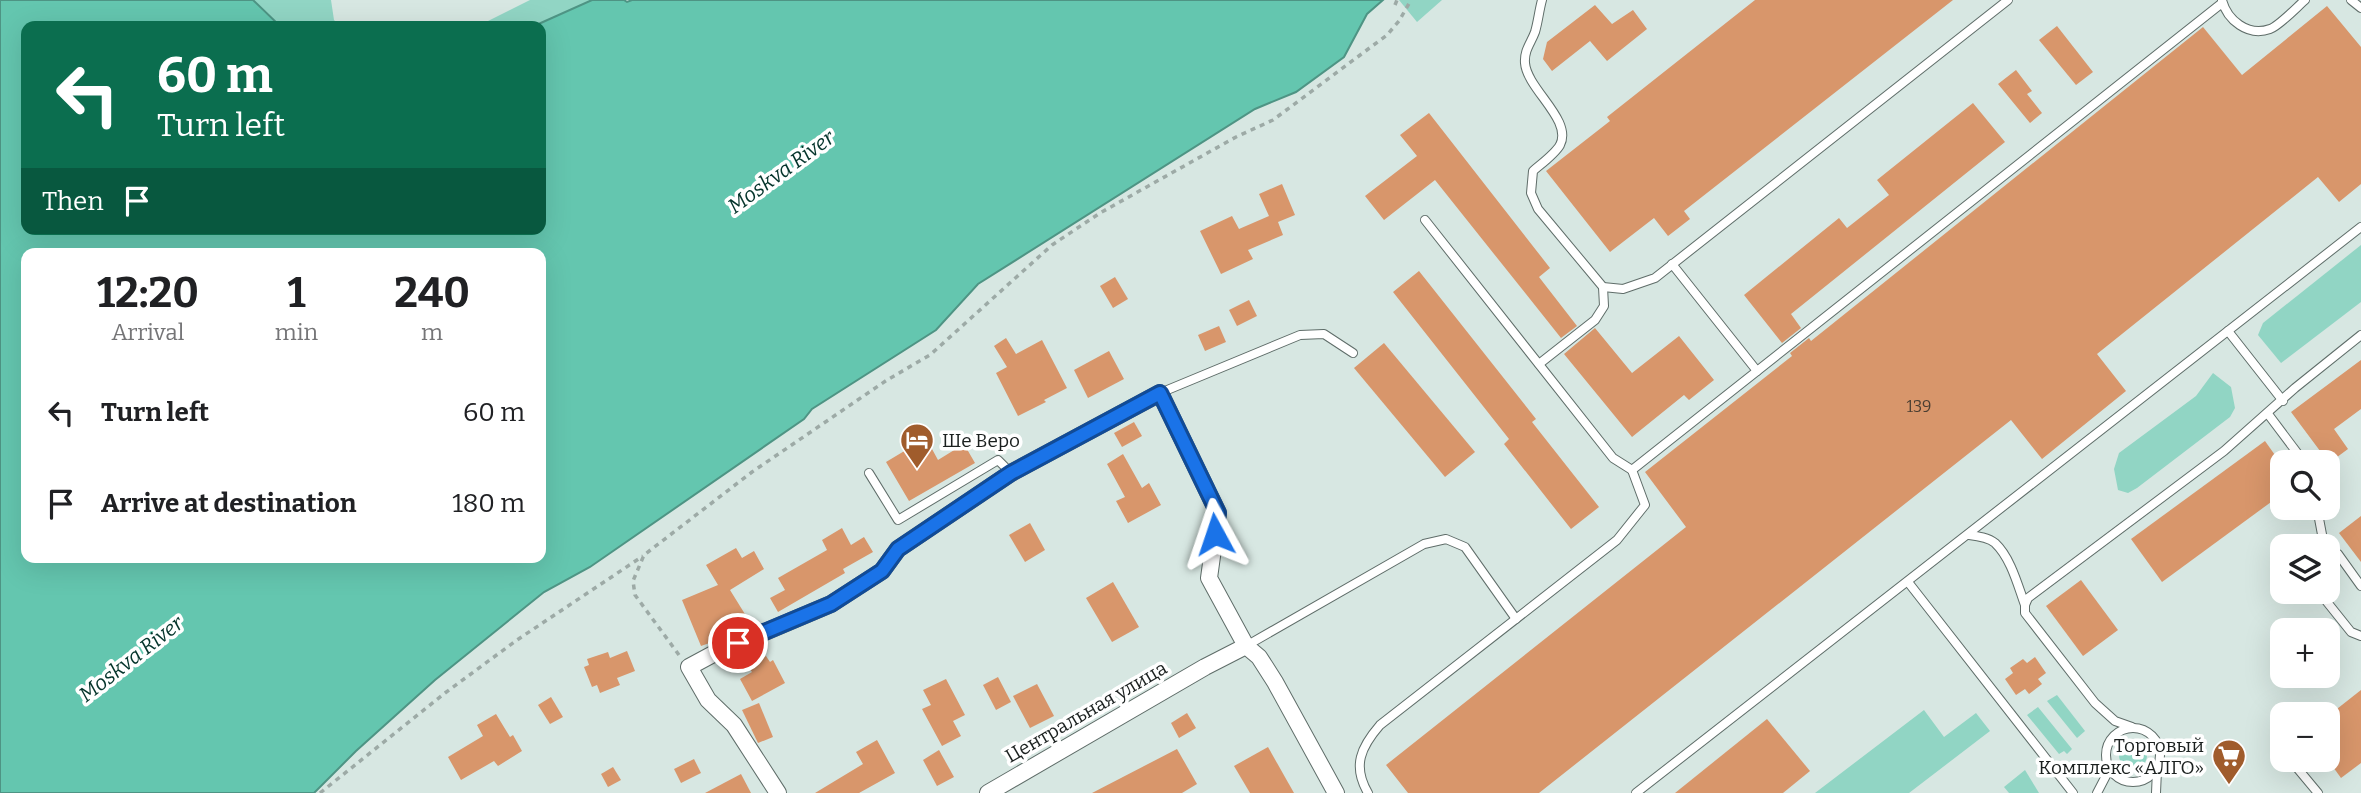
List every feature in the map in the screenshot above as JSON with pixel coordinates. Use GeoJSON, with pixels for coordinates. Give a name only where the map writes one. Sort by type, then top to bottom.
{"type":"FeatureCollection","features":[{"type":"Feature","properties":{"kind":"street"},"geometry":{"type":"LineString","coordinates":[[778,793],[734,725],[708,700],[689,667],[715,653],[831,604],[882,571],[898,549],[1011,473],[1160,393],[1218,513],[1209,578],[1246,646],[1259,657],[1275,682],[1336,793]]}},
{"type":"Feature","properties":{"kind":"street","name":"Центральная улица"},"geometry":{"type":"LineString","coordinates":[[988,793],[1246,646]]}},
{"type":"Feature","properties":{"kind":"lane"},"geometry":{"type":"LineString","coordinates":[[1539,364],[1595,320],[1604,306],[1604,287],[1538,209],[1531,192],[1533,171],[1560,146],[1563,135],[1559,120],[1530,79],[1525,64],[1526,48],[1534,34],[1542,0]]}},
{"type":"Feature","properties":{"kind":"lane"},"geometry":{"type":"LineString","coordinates":[[1604,287],[1623,289],[1655,278],[2008,0]]}},
{"type":"Feature","properties":{"kind":"lane"},"geometry":{"type":"LineString","coordinates":[[1632,470],[2222,1],[2230,16],[2242,28],[2270,29],[2305,0]]}},
{"type":"Feature","properties":{"kind":"lane"},"geometry":{"type":"LineString","coordinates":[[2351,0],[2361,8]]}},
{"type":"Feature","properties":{"kind":"lane"},"geometry":{"type":"LineString","coordinates":[[1368,793],[1359,777],[1360,758],[1367,740],[1380,725],[1617,540],[1644,505],[1632,470],[1613,458],[1425,220]]}},
{"type":"Feature","properties":{"kind":"lane"},"geometry":{"type":"LineString","coordinates":[[1636,793],[2361,227]]}},
{"type":"Feature","properties":{"kind":"lane"},"geometry":{"type":"LineString","coordinates":[[1672,264],[1757,371]]}},
{"type":"Feature","properties":{"kind":"lane"},"geometry":{"type":"LineString","coordinates":[[2228,331],[2283,401]]}},
{"type":"Feature","properties":{"kind":"lane"},"geometry":{"type":"LineString","coordinates":[[1160,393],[1300,335],[1324,334],[1353,353]]}},
{"type":"Feature","properties":{"kind":"lane"},"geometry":{"type":"LineString","coordinates":[[2025,605],[2028,598],[2039,589],[2224,451],[2361,335]]}},
{"type":"Feature","properties":{"kind":"lane"},"geometry":{"type":"LineString","coordinates":[[2268,414],[2295,450]]}},
{"type":"Feature","properties":{"kind":"lane"},"geometry":{"type":"LineString","coordinates":[[870,473],[898,520],[999,460],[1011,473]]}},
{"type":"Feature","properties":{"kind":"lane"},"geometry":{"type":"LineString","coordinates":[[1968,535],[1983,537],[1994,543],[2012,572],[2030,621],[2095,703],[2115,721],[2148,733],[2159,744],[2156,793]]}},
{"type":"Feature","properties":{"kind":"lane"},"geometry":{"type":"LineString","coordinates":[[1246,646],[1424,544],[1446,539],[1465,547],[1516,619]]}},
{"type":"Feature","properties":{"kind":"lane"},"geometry":{"type":"LineString","coordinates":[[2340,558],[2361,586]]}},
{"type":"Feature","properties":{"kind":"lane"},"geometry":{"type":"LineString","coordinates":[[1908,582],[2073,793]]}},
{"type":"Feature","properties":{"kind":"lane"},"geometry":{"type":"LineString","coordinates":[[2329,604],[2351,632],[2361,636]]}},
{"type":"Feature","properties":{"kind":"lane"},"geometry":{"type":"LineString","coordinates":[[2132,727],[2112,737],[2106,759],[2109,769],[2115,777],[2125,782],[2137,783],[2157,770]]}},
{"type":"Feature","properties":{"kind":"lane"},"geometry":{"type":"LineString","coordinates":[[2097,793],[2109,769]]}},
{"type":"Feature","properties":{"kind":"lane"},"geometry":{"type":"LineString","coordinates":[[2300,772],[2318,793]]}},
{"type":"Feature","properties":{"kind":"path"},"geometry":{"type":"LineString","coordinates":[[320,793],[486,663],[644,555],[752,472],[887,380],[930,355],[1052,244],[1100,213],[1236,137],[1273,120],[1387,35],[1411,0]]}},
{"type":"Feature","properties":{"kind":"path"},"geometry":{"type":"LineString","coordinates":[[644,555],[633,582],[635,595],[661,634],[689,667]]}},
{"type":"Feature","properties":{"kind":"shaded area"},"geometry":{"type":"Polygon","coordinates":[[[253,0],[331,0],[335,21],[275,21],[253,0]]]}},
{"type":"Feature","properties":{"kind":"shaded area"},"geometry":{"type":"Polygon","coordinates":[[[530,0],[592,0],[545,21],[488,21],[530,0]]]}},
{"type":"Feature","properties":{"kind":"shaded area"},"geometry":{"type":"Polygon","coordinates":[[[1399,0],[1442,0],[1417,22],[1399,0]]]}},
{"type":"Feature","properties":{"kind":"shaded area"},"geometry":{"type":"Polygon","coordinates":[[[2361,245],[2361,302],[2281,363],[2258,335],[2263,323],[2361,245]]]}},
{"type":"Feature","properties":{"kind":"shaded area"},"geometry":{"type":"Polygon","coordinates":[[[2213,373],[2231,387],[2235,408],[2230,417],[2137,488],[2128,493],[2118,490],[2114,469],[2119,453],[2196,396],[2213,373]]]}},
{"type":"Feature","properties":{"kind":"shaded area"},"geometry":{"type":"Polygon","coordinates":[[[2057,695],[2085,731],[2077,738],[2047,701],[2057,695]]]}},
{"type":"Feature","properties":{"kind":"shaded area"},"geometry":{"type":"Polygon","coordinates":[[[2038,707],[2072,749],[2067,754],[2064,751],[2059,754],[2027,715],[2038,707]]]}},
{"type":"Feature","properties":{"kind":"shaded area"},"geometry":{"type":"Polygon","coordinates":[[[1924,710],[1944,737],[1976,713],[1990,731],[1909,793],[1815,793],[1924,710]]]}},
{"type":"Feature","properties":{"kind":"shaded area"},"geometry":{"type":"Polygon","coordinates":[[[2133,741],[2143,745],[2147,755],[2143,765],[2133,769],[2123,765],[2119,755],[2123,745],[2133,741]]]}},
{"type":"Feature","properties":{"kind":"shaded area"},"geometry":{"type":"Polygon","coordinates":[[[2025,770],[2039,793],[2009,793],[2004,787],[2025,770]]]}},
{"type":"Feature","properties":{"kind":"water","name":"Moskva River"},"geometry":{"type":"Polygon","coordinates":[[[0,0],[253,0],[275,21],[21,21],[21,235],[546,235],[545,21],[592,0],[1383,0],[1367,14],[1344,57],[1296,92],[1255,109],[978,284],[936,330],[812,409],[804,419],[590,567],[544,592],[435,680],[314,793],[0,793],[0,0]]]}},
{"type":"Feature","properties":{"kind":"building"},"geometry":{"type":"Polygon","coordinates":[[[1755,0],[1953,0],[1684,211],[1690,219],[1668,236],[1654,218],[1610,252],[1546,171],[1610,121],[1607,117],[1755,0]]]}},
{"type":"Feature","properties":{"kind":"building"},"geometry":{"type":"Polygon","coordinates":[[[1595,5],[1612,24],[1633,10],[1647,29],[1607,61],[1590,41],[1552,71],[1543,59],[1547,42],[1595,5]]]}},
{"type":"Feature","properties":{"kind":"building"},"geometry":{"type":"Polygon","coordinates":[[[2327,6],[2361,47],[2361,184],[2339,202],[2318,177],[2097,354],[2126,391],[2042,459],[2011,420],[1539,793],[1408,793],[1386,765],[1686,527],[1645,472],[1792,356],[1790,353],[1809,338],[1811,341],[2203,27],[2242,75],[2327,6]]]}},
{"type":"Feature","properties":{"kind":"building"},"geometry":{"type":"Polygon","coordinates":[[[2057,26],[2093,72],[2076,85],[2039,40],[2057,26]]]}},
{"type":"Feature","properties":{"kind":"building"},"geometry":{"type":"Polygon","coordinates":[[[2016,70],[2032,91],[2027,94],[2042,113],[2030,123],[1998,84],[2016,70]]]}},
{"type":"Feature","properties":{"kind":"building"},"geometry":{"type":"Polygon","coordinates":[[[1973,103],[2005,142],[1791,314],[1801,328],[1782,343],[1744,295],[1839,218],[1847,228],[1889,195],[1877,180],[1973,103]]]}},
{"type":"Feature","properties":{"kind":"building"},"geometry":{"type":"Polygon","coordinates":[[[1429,113],[1550,268],[1539,277],[1577,326],[1561,338],[1435,180],[1384,220],[1365,196],[1417,156],[1400,135],[1429,113]]]}},
{"type":"Feature","properties":{"kind":"building"},"geometry":{"type":"Polygon","coordinates":[[[1282,184],[1295,215],[1278,222],[1283,235],[1248,250],[1253,259],[1221,274],[1200,231],[1232,216],[1239,229],[1269,216],[1259,194],[1282,184]]]}},
{"type":"Feature","properties":{"kind":"building"},"geometry":{"type":"Polygon","coordinates":[[[1419,271],[1536,419],[1532,422],[1599,507],[1571,529],[1504,444],[1509,439],[1393,292],[1419,271]]]}},
{"type":"Feature","properties":{"kind":"building"},"geometry":{"type":"Polygon","coordinates":[[[1115,277],[1128,299],[1113,308],[1100,286],[1115,277]]]}},
{"type":"Feature","properties":{"kind":"building"},"geometry":{"type":"Polygon","coordinates":[[[1249,300],[1257,316],[1237,326],[1229,310],[1249,300]]]}},
{"type":"Feature","properties":{"kind":"building"},"geometry":{"type":"Polygon","coordinates":[[[1219,326],[1226,342],[1205,351],[1198,335],[1219,326]]]}},
{"type":"Feature","properties":{"kind":"building"},"geometry":{"type":"Polygon","coordinates":[[[1595,328],[1632,373],[1679,336],[1714,380],[1689,400],[1684,395],[1632,437],[1564,354],[1595,328]]]}},
{"type":"Feature","properties":{"kind":"building"},"geometry":{"type":"Polygon","coordinates":[[[1006,338],[1016,354],[1042,340],[1067,388],[1018,416],[996,373],[1007,367],[994,346],[1006,338]]]}},
{"type":"Feature","properties":{"kind":"building"},"geometry":{"type":"Polygon","coordinates":[[[1384,343],[1475,452],[1445,477],[1354,368],[1384,343]]]}},
{"type":"Feature","properties":{"kind":"building"},"geometry":{"type":"Polygon","coordinates":[[[1109,351],[1124,379],[1088,398],[1074,370],[1109,351]]]}},
{"type":"Feature","properties":{"kind":"building"},"geometry":{"type":"Polygon","coordinates":[[[2361,360],[2361,409],[2334,429],[2348,449],[2340,455],[2340,450],[2319,450],[2291,412],[2361,360]]]}},
{"type":"Feature","properties":{"kind":"building"},"geometry":{"type":"Polygon","coordinates":[[[1134,422],[1142,436],[1122,447],[1114,433],[1134,422]]]}},
{"type":"Feature","properties":{"kind":"building","name":"Ше Веро"},"geometry":{"type":"Polygon","coordinates":[[[926,438],[938,460],[964,444],[975,463],[909,501],[886,462],[926,438]]]}},
{"type":"Feature","properties":{"kind":"building"},"geometry":{"type":"Polygon","coordinates":[[[2265,441],[2271,450],[2270,503],[2162,582],[2131,539],[2265,441]]]}},
{"type":"Feature","properties":{"kind":"building"},"geometry":{"type":"Polygon","coordinates":[[[1123,454],[1142,488],[1149,483],[1161,505],[1128,523],[1116,501],[1125,497],[1107,464],[1123,454]]]}},
{"type":"Feature","properties":{"kind":"building"},"geometry":{"type":"Polygon","coordinates":[[[2361,516],[2361,562],[2340,534],[2361,516]]]}},
{"type":"Feature","properties":{"kind":"building"},"geometry":{"type":"Polygon","coordinates":[[[1030,523],[1045,550],[1025,562],[1009,535],[1030,523]]]}},
{"type":"Feature","properties":{"kind":"building"},"geometry":{"type":"Polygon","coordinates":[[[842,528],[851,545],[864,537],[873,552],[843,569],[845,573],[778,612],[770,598],[785,590],[778,578],[827,550],[822,540],[842,528]]]}},
{"type":"Feature","properties":{"kind":"building"},"geometry":{"type":"Polygon","coordinates":[[[736,548],[742,558],[754,551],[764,569],[730,590],[748,619],[714,638],[715,641],[701,646],[682,600],[718,585],[706,565],[736,548]]]}},
{"type":"Feature","properties":{"kind":"building"},"geometry":{"type":"Polygon","coordinates":[[[2081,580],[2118,630],[2083,656],[2046,606],[2081,580]]]}},
{"type":"Feature","properties":{"kind":"building"},"geometry":{"type":"Polygon","coordinates":[[[1113,582],[1139,627],[1112,642],[1086,598],[1113,582]]]}},
{"type":"Feature","properties":{"kind":"building"},"geometry":{"type":"Polygon","coordinates":[[[627,651],[635,671],[617,678],[620,685],[600,693],[597,685],[592,687],[584,667],[589,665],[587,659],[608,652],[610,658],[627,651]]]}},
{"type":"Feature","properties":{"kind":"building"},"geometry":{"type":"Polygon","coordinates":[[[766,656],[770,662],[773,660],[785,683],[752,701],[740,679],[752,672],[748,666],[766,656]]]}},
{"type":"Feature","properties":{"kind":"building"},"geometry":{"type":"Polygon","coordinates":[[[2035,657],[2046,673],[2038,679],[2042,684],[2029,694],[2025,689],[2016,695],[2005,679],[2013,673],[2010,668],[2023,659],[2027,663],[2035,657]]]}},
{"type":"Feature","properties":{"kind":"building"},"geometry":{"type":"Polygon","coordinates":[[[998,677],[1011,702],[996,710],[983,685],[998,677]]]}},
{"type":"Feature","properties":{"kind":"building"},"geometry":{"type":"Polygon","coordinates":[[[946,679],[965,715],[953,721],[961,736],[942,746],[922,709],[931,705],[923,690],[946,679]]]}},
{"type":"Feature","properties":{"kind":"building"},"geometry":{"type":"Polygon","coordinates":[[[1037,684],[1054,716],[1030,728],[1013,696],[1037,684]]]}},
{"type":"Feature","properties":{"kind":"building"},"geometry":{"type":"Polygon","coordinates":[[[2361,690],[2361,763],[2341,778],[2337,772],[2340,772],[2340,707],[2361,690]]]}},
{"type":"Feature","properties":{"kind":"building"},"geometry":{"type":"Polygon","coordinates":[[[551,697],[563,717],[550,724],[538,705],[551,697]]]}},
{"type":"Feature","properties":{"kind":"building"},"geometry":{"type":"Polygon","coordinates":[[[759,703],[773,737],[758,743],[742,710],[759,703]]]}},
{"type":"Feature","properties":{"kind":"building"},"geometry":{"type":"Polygon","coordinates":[[[1187,713],[1196,728],[1179,738],[1171,723],[1187,713]]]}},
{"type":"Feature","properties":{"kind":"building"},"geometry":{"type":"Polygon","coordinates":[[[496,714],[522,751],[498,766],[494,761],[461,780],[448,757],[483,736],[477,725],[496,714]]]}},
{"type":"Feature","properties":{"kind":"building"},"geometry":{"type":"Polygon","coordinates":[[[1767,719],[1810,771],[1783,793],[1675,793],[1767,719]]]}},
{"type":"Feature","properties":{"kind":"building"},"geometry":{"type":"Polygon","coordinates":[[[877,740],[895,773],[859,793],[815,793],[863,764],[856,752],[877,740]]]}},
{"type":"Feature","properties":{"kind":"building"},"geometry":{"type":"Polygon","coordinates":[[[1268,747],[1294,793],[1250,793],[1234,766],[1268,747]]]}},
{"type":"Feature","properties":{"kind":"building"},"geometry":{"type":"Polygon","coordinates":[[[1177,749],[1197,784],[1182,793],[1092,793],[1177,749]]]}},
{"type":"Feature","properties":{"kind":"building"},"geometry":{"type":"Polygon","coordinates":[[[939,750],[954,777],[937,786],[923,760],[939,750]]]}},
{"type":"Feature","properties":{"kind":"building"},"geometry":{"type":"Polygon","coordinates":[[[694,759],[701,773],[681,783],[674,769],[694,759]]]}},
{"type":"Feature","properties":{"kind":"building"},"geometry":{"type":"Polygon","coordinates":[[[613,767],[621,780],[608,787],[601,774],[613,767]]]}},
{"type":"Feature","properties":{"kind":"building"},"geometry":{"type":"Polygon","coordinates":[[[741,774],[751,793],[705,793],[741,774]]]}},
{"type":"Feature","properties":{"kind":"place","name":"Ше Веро"},"geometry":{"type":"Point","coordinates":[917,470]}},
{"type":"Feature","properties":{"kind":"place","name":"Торговый Комплекс «АЛГО»"},"geometry":{"type":"Point","coordinates":[2229,786]}},
{"type":"Feature","properties":{"kind":"route"},"geometry":{"type":"LineString","coordinates":[[738,643],[831,604],[882,571],[898,549],[1011,473],[1160,393],[1218,513],[1215,534]]}}]}
